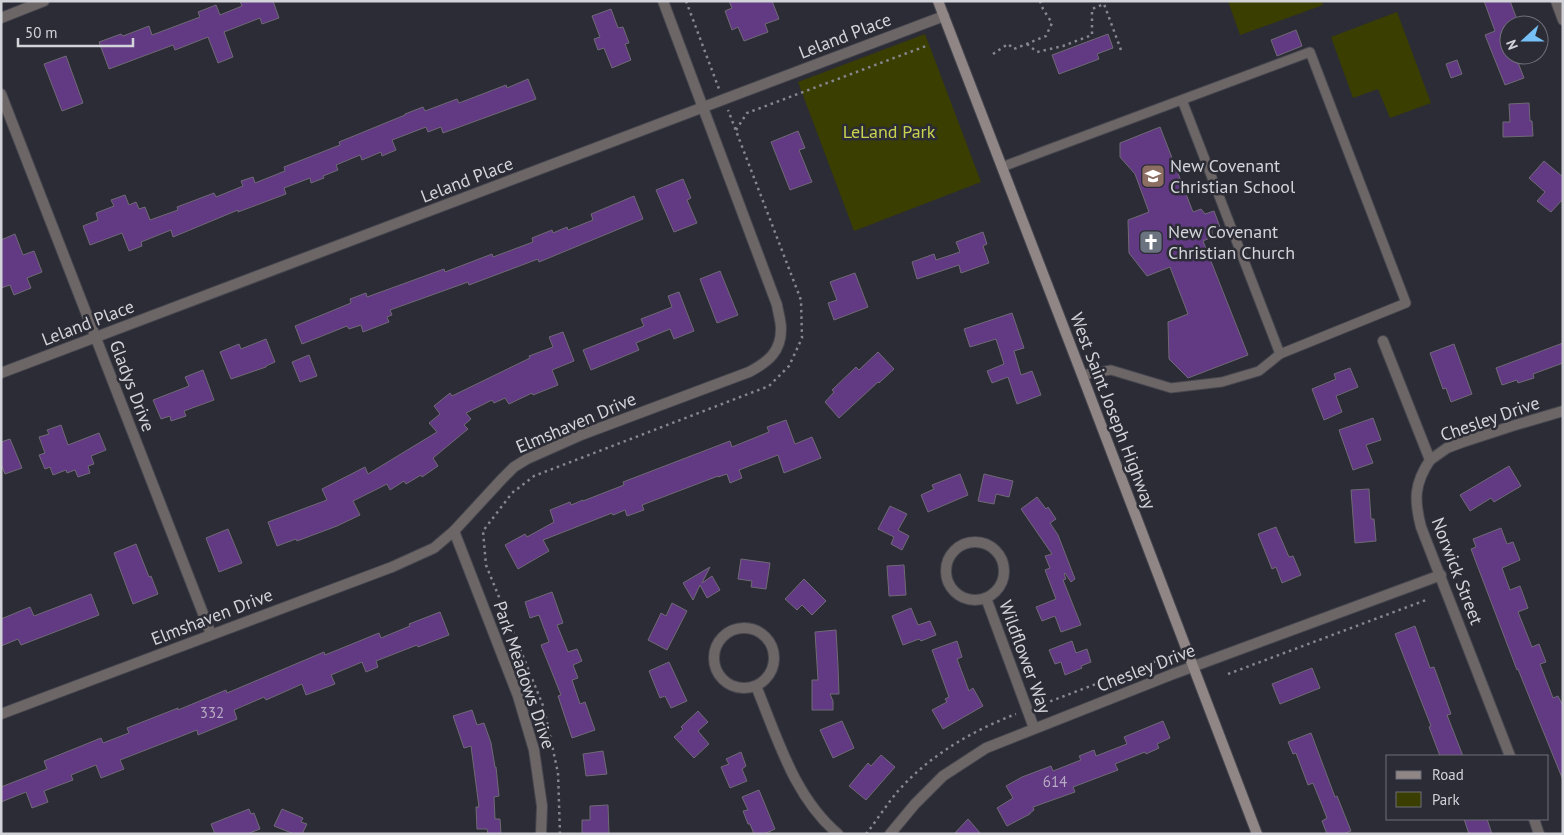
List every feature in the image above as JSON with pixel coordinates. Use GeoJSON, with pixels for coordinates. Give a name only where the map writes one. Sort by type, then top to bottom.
{"type":"FeatureCollection","features":[{"type":"Feature","properties":{"kind":"street"},"geometry":{"type":"LineString","coordinates":[[1,18],[44,1]]}},
{"type":"Feature","properties":{"kind":"street","name":"Elmshaven Drive"},"geometry":{"type":"LineString","coordinates":[[1,714],[392,567],[434,548],[454,531],[514,467],[581,435],[749,372],[771,359],[777,347],[781,329],[777,305],[663,1]]}},
{"type":"Feature","properties":{"kind":"street","name":"West Saint Joseph Highway"},"geometry":{"type":"LineString","coordinates":[[938,1],[1257,834]]}},
{"type":"Feature","properties":{"kind":"street"},"geometry":{"type":"LineString","coordinates":[[1556,1],[1563,20]]}},
{"type":"Feature","properties":{"kind":"street","name":"Leland Place"},"geometry":{"type":"LineString","coordinates":[[1,373],[944,16]]}},
{"type":"Feature","properties":{"kind":"street","name":"Gladys Drive"},"geometry":{"type":"LineString","coordinates":[[1,94],[211,634]]}},
{"type":"Feature","properties":{"kind":"street"},"geometry":{"type":"LineString","coordinates":[[1383,341],[1430,460]]}},
{"type":"Feature","properties":{"kind":"street","name":"Chesley Drive"},"geometry":{"type":"LineString","coordinates":[[1430,460],[1447,448],[1463,442],[1563,411]]}},
{"type":"Feature","properties":{"kind":"street","name":"Norwick Street"},"geometry":{"type":"LineString","coordinates":[[1430,460],[1418,483],[1416,495],[1421,527],[1510,755]]}},
{"type":"Feature","properties":{"kind":"street","name":"Park Meadows Drive"},"geometry":{"type":"LineString","coordinates":[[454,531],[518,696],[534,750],[542,806],[541,834]]}},
{"type":"Feature","properties":{"kind":"street","name":"Wildflower Way"},"geometry":{"type":"LineString","coordinates":[[975,542],[985,544],[1000,556],[1003,576],[1000,585],[994,593],[986,598],[977,600],[959,596],[952,589],[948,581],[947,563],[951,554],[966,544],[975,542]]}},
{"type":"Feature","properties":{"kind":"street","name":"Chesley Drive"},"geometry":{"type":"LineString","coordinates":[[890,834],[914,804],[943,776],[986,748],[1193,667],[1440,575]]}},
{"type":"Feature","properties":{"kind":"street","name":"Wildflower Way"},"geometry":{"type":"LineString","coordinates":[[986,598],[1034,728]]}},
{"type":"Feature","properties":{"kind":"street"},"geometry":{"type":"LineString","coordinates":[[735,629],[755,630],[764,635],[774,653],[774,663],[771,672],[765,680],[756,686],[747,689],[737,688],[720,678],[715,669],[715,649],[719,640],[735,629]]}},
{"type":"Feature","properties":{"kind":"street"},"geometry":{"type":"LineString","coordinates":[[756,686],[786,760],[802,792],[830,827],[838,834]]}},
{"type":"Feature","properties":{"kind":"street"},"geometry":{"type":"LineString","coordinates":[[1534,820],[1539,834]]}},
{"type":"Feature","properties":{"kind":"lane"},"geometry":{"type":"LineString","coordinates":[[1002,167],[1310,52],[1406,303],[1280,354],[1259,371],[1222,382],[1171,388],[1111,370],[1082,375]]}},
{"type":"Feature","properties":{"kind":"lane"},"geometry":{"type":"LineString","coordinates":[[1182,100],[1280,354]]}},
{"type":"Feature","properties":{"kind":"path"},"geometry":{"type":"LineString","coordinates":[[992,54],[1008,44],[1014,49],[1046,36],[1052,23],[1040,1]]}},
{"type":"Feature","properties":{"kind":"path"},"geometry":{"type":"LineString","coordinates":[[1096,1],[1098,6]]}},
{"type":"Feature","properties":{"kind":"path"},"geometry":{"type":"LineString","coordinates":[[1027,44],[1037,52],[1063,46],[1092,34],[1092,9],[1104,4],[1121,50]]}},
{"type":"Feature","properties":{"kind":"path"},"geometry":{"type":"LineString","coordinates":[[736,131],[747,113],[926,46]]}},
{"type":"Feature","properties":{"kind":"path"},"geometry":{"type":"LineString","coordinates":[[1228,674],[1426,600]]}},
{"type":"Feature","properties":{"kind":"green space"},"geometry":{"type":"Polygon","coordinates":[[[1228,1],[1321,1],[1323,5],[1240,35],[1228,1]]]}},
{"type":"Feature","properties":{"kind":"green space"},"geometry":{"type":"Polygon","coordinates":[[[1397,12],[1431,103],[1390,118],[1378,89],[1353,98],[1331,37],[1397,12]]]}},
{"type":"Feature","properties":{"kind":"green space","name":"LeLand Park"},"geometry":{"type":"Polygon","coordinates":[[[925,34],[981,182],[854,231],[798,82],[925,34]]]}},
{"type":"Feature","properties":{"kind":"building"},"geometry":{"type":"Polygon","coordinates":[[[240,1],[273,1],[279,18],[262,24],[260,18],[224,32],[233,57],[218,63],[208,37],[175,50],[173,45],[109,69],[99,42],[121,34],[123,36],[149,26],[152,35],[200,17],[198,12],[216,5],[220,15],[242,6],[240,1]]]}},
{"type":"Feature","properties":{"kind":"building"},"geometry":{"type":"Polygon","coordinates":[[[729,1],[772,1],[779,19],[765,24],[768,32],[744,41],[738,27],[732,30],[725,11],[732,8],[729,1]]]}},
{"type":"Feature","properties":{"kind":"building"},"geometry":{"type":"Polygon","coordinates":[[[1484,1],[1510,1],[1515,15],[1499,15],[1499,65],[1519,65],[1524,78],[1505,85],[1485,35],[1495,31],[1484,1]]]}},
{"type":"Feature","properties":{"kind":"building"},"geometry":{"type":"Polygon","coordinates":[[[611,9],[618,28],[623,27],[629,43],[625,44],[631,60],[612,68],[604,48],[598,50],[594,39],[600,37],[592,16],[611,9]]]}},
{"type":"Feature","properties":{"kind":"building"},"geometry":{"type":"Polygon","coordinates":[[[1296,30],[1302,46],[1277,56],[1271,40],[1296,30]]]}},
{"type":"Feature","properties":{"kind":"building"},"geometry":{"type":"Polygon","coordinates":[[[1108,34],[1113,48],[1097,54],[1099,59],[1059,74],[1052,55],[1108,34]]]}},
{"type":"Feature","properties":{"kind":"building"},"geometry":{"type":"Polygon","coordinates":[[[66,56],[83,103],[62,111],[44,64],[66,56]]]}},
{"type":"Feature","properties":{"kind":"building"},"geometry":{"type":"Polygon","coordinates":[[[1457,60],[1462,74],[1451,78],[1446,64],[1457,60]]]}},
{"type":"Feature","properties":{"kind":"building"},"geometry":{"type":"Polygon","coordinates":[[[528,79],[536,99],[443,133],[441,127],[428,132],[426,127],[392,140],[396,150],[382,156],[381,152],[362,160],[360,155],[336,165],[338,170],[323,176],[324,178],[311,183],[310,178],[284,188],[286,194],[238,212],[238,210],[173,237],[171,230],[141,242],[142,246],[129,251],[122,233],[90,245],[83,226],[98,220],[96,213],[114,206],[111,200],[125,195],[129,205],[136,202],[139,209],[145,207],[150,220],[178,210],[177,207],[214,193],[216,197],[243,186],[241,181],[253,177],[255,183],[285,171],[284,167],[340,145],[339,142],[423,107],[425,111],[457,99],[459,103],[506,85],[507,88],[528,79]]]}},
{"type":"Feature","properties":{"kind":"building"},"geometry":{"type":"Polygon","coordinates":[[[1529,103],[1533,136],[1503,137],[1503,122],[1510,122],[1509,104],[1529,103]]]}},
{"type":"Feature","properties":{"kind":"building"},"geometry":{"type":"Polygon","coordinates":[[[1160,127],[1193,212],[1201,209],[1205,214],[1214,211],[1220,227],[1212,230],[1212,237],[1203,241],[1248,355],[1188,378],[1169,359],[1168,322],[1188,314],[1170,267],[1147,276],[1129,253],[1128,220],[1149,212],[1135,174],[1120,157],[1120,143],[1160,127]]]}},
{"type":"Feature","properties":{"kind":"building"},"geometry":{"type":"Polygon","coordinates":[[[798,131],[805,148],[799,150],[812,182],[790,190],[771,142],[798,131]]]}},
{"type":"Feature","properties":{"kind":"building"},"geometry":{"type":"Polygon","coordinates":[[[1544,161],[1563,177],[1563,199],[1551,212],[1537,201],[1545,192],[1529,178],[1544,161]]]}},
{"type":"Feature","properties":{"kind":"building"},"geometry":{"type":"Polygon","coordinates":[[[683,179],[691,198],[687,200],[697,223],[674,232],[656,190],[683,179]]]}},
{"type":"Feature","properties":{"kind":"building"},"geometry":{"type":"Polygon","coordinates":[[[634,196],[643,219],[539,262],[538,259],[469,285],[468,282],[390,310],[392,315],[387,317],[389,322],[363,332],[361,325],[349,329],[347,326],[302,344],[295,326],[351,303],[350,299],[366,293],[367,297],[444,269],[445,272],[492,254],[493,257],[533,242],[532,238],[552,230],[553,233],[567,227],[568,230],[593,220],[591,214],[634,196]]]}},
{"type":"Feature","properties":{"kind":"building"},"geometry":{"type":"Polygon","coordinates":[[[983,232],[987,244],[983,246],[989,263],[961,273],[959,265],[917,279],[912,262],[934,254],[936,260],[960,252],[956,242],[983,232]]]}},
{"type":"Feature","properties":{"kind":"building"},"geometry":{"type":"Polygon","coordinates":[[[15,234],[23,255],[34,251],[42,272],[27,278],[31,288],[14,295],[10,285],[1,288],[1,240],[15,234]]]}},
{"type":"Feature","properties":{"kind":"building"},"geometry":{"type":"Polygon","coordinates":[[[720,271],[738,315],[717,323],[700,279],[720,271]]]}},
{"type":"Feature","properties":{"kind":"building"},"geometry":{"type":"Polygon","coordinates":[[[855,273],[868,307],[834,320],[828,303],[837,300],[830,282],[855,273]]]}},
{"type":"Feature","properties":{"kind":"building"},"geometry":{"type":"Polygon","coordinates":[[[679,292],[694,331],[674,339],[670,329],[636,343],[639,350],[591,370],[583,350],[644,326],[641,319],[672,307],[668,296],[679,292]]]}},
{"type":"Feature","properties":{"kind":"building"},"geometry":{"type":"Polygon","coordinates":[[[1012,313],[1024,348],[1014,351],[1021,375],[1032,371],[1041,395],[1017,404],[1008,377],[992,383],[987,371],[1004,364],[996,339],[970,347],[964,329],[1012,313]]]}},
{"type":"Feature","properties":{"kind":"building"},"geometry":{"type":"Polygon","coordinates":[[[563,332],[574,361],[552,370],[558,385],[533,395],[532,393],[509,404],[505,398],[494,403],[492,400],[466,413],[471,419],[464,425],[468,429],[433,458],[438,466],[422,477],[421,475],[406,484],[404,481],[390,490],[387,484],[353,501],[360,515],[297,541],[296,539],[277,546],[268,522],[327,500],[322,489],[365,467],[368,474],[437,432],[429,423],[440,414],[434,406],[450,393],[452,396],[530,358],[529,356],[553,347],[549,337],[563,332]]]}},
{"type":"Feature","properties":{"kind":"building"},"geometry":{"type":"Polygon","coordinates":[[[266,339],[275,362],[231,379],[220,352],[239,344],[241,349],[266,339]]]}},
{"type":"Feature","properties":{"kind":"building"},"geometry":{"type":"Polygon","coordinates":[[[1563,343],[1563,363],[1533,374],[1534,378],[1518,383],[1517,380],[1502,385],[1496,368],[1563,343]]]}},
{"type":"Feature","properties":{"kind":"building"},"geometry":{"type":"Polygon","coordinates":[[[1454,344],[1472,394],[1451,402],[1446,388],[1443,389],[1430,353],[1454,344]]]}},
{"type":"Feature","properties":{"kind":"building"},"geometry":{"type":"Polygon","coordinates":[[[878,352],[894,369],[839,418],[825,402],[834,392],[832,390],[856,367],[859,370],[878,352]]]}},
{"type":"Feature","properties":{"kind":"building"},"geometry":{"type":"Polygon","coordinates":[[[309,355],[317,376],[300,382],[292,362],[309,355]]]}},
{"type":"Feature","properties":{"kind":"building"},"geometry":{"type":"Polygon","coordinates":[[[1350,368],[1358,387],[1336,396],[1342,412],[1324,420],[1312,389],[1336,379],[1334,374],[1350,368]]]}},
{"type":"Feature","properties":{"kind":"building"},"geometry":{"type":"Polygon","coordinates":[[[203,370],[214,400],[184,411],[186,416],[171,421],[170,416],[161,419],[153,400],[189,386],[185,377],[203,370]]]}},
{"type":"Feature","properties":{"kind":"building"},"geometry":{"type":"Polygon","coordinates":[[[1373,418],[1381,440],[1366,445],[1373,463],[1353,470],[1339,430],[1373,418]]]}},
{"type":"Feature","properties":{"kind":"building"},"geometry":{"type":"Polygon","coordinates":[[[786,420],[795,444],[812,437],[821,458],[784,473],[778,455],[739,470],[742,478],[730,483],[727,474],[718,476],[642,505],[644,510],[627,516],[625,510],[613,515],[612,513],[543,540],[549,551],[518,569],[505,545],[525,534],[527,537],[554,522],[550,510],[570,502],[571,505],[583,501],[624,485],[623,482],[730,441],[732,447],[769,432],[767,427],[786,420]]]}},
{"type":"Feature","properties":{"kind":"building"},"geometry":{"type":"Polygon","coordinates":[[[61,425],[68,445],[99,433],[106,450],[91,456],[94,464],[88,466],[90,473],[78,477],[75,470],[67,473],[66,470],[53,475],[50,467],[45,469],[39,455],[45,453],[39,437],[49,434],[47,430],[61,425]]]}},
{"type":"Feature","properties":{"kind":"building"},"geometry":{"type":"Polygon","coordinates":[[[10,439],[22,468],[5,474],[1,464],[1,442],[10,439]]]}},
{"type":"Feature","properties":{"kind":"building"},"geometry":{"type":"Polygon","coordinates":[[[1509,466],[1521,486],[1494,502],[1491,498],[1470,511],[1460,495],[1509,466]]]}},
{"type":"Feature","properties":{"kind":"building"},"geometry":{"type":"Polygon","coordinates":[[[960,474],[968,495],[928,512],[921,495],[934,489],[932,485],[960,474]]]}},
{"type":"Feature","properties":{"kind":"building"},"geometry":{"type":"Polygon","coordinates":[[[984,474],[1013,481],[1009,497],[996,494],[994,504],[978,501],[984,474]]]}},
{"type":"Feature","properties":{"kind":"building"},"geometry":{"type":"Polygon","coordinates":[[[1369,489],[1371,519],[1374,519],[1376,541],[1355,543],[1351,490],[1369,489]]]}},
{"type":"Feature","properties":{"kind":"building"},"geometry":{"type":"Polygon","coordinates":[[[1037,497],[1046,509],[1048,507],[1056,519],[1050,523],[1058,535],[1075,579],[1071,582],[1064,574],[1066,579],[1063,580],[1081,625],[1061,632],[1055,616],[1042,621],[1036,607],[1056,599],[1045,570],[1050,568],[1045,556],[1052,554],[1021,509],[1037,497]]]}},
{"type":"Feature","properties":{"kind":"building"},"geometry":{"type":"Polygon","coordinates":[[[890,506],[907,514],[898,530],[909,536],[902,550],[891,544],[894,537],[878,529],[890,506]]]}},
{"type":"Feature","properties":{"kind":"building"},"geometry":{"type":"Polygon","coordinates":[[[1276,527],[1289,557],[1293,556],[1301,575],[1282,583],[1276,567],[1272,569],[1258,534],[1276,527]]]}},
{"type":"Feature","properties":{"kind":"building"},"geometry":{"type":"Polygon","coordinates":[[[1501,528],[1507,544],[1513,542],[1520,560],[1502,568],[1510,590],[1520,586],[1528,608],[1518,612],[1532,647],[1539,644],[1546,662],[1540,664],[1553,698],[1558,696],[1563,706],[1563,780],[1517,670],[1471,549],[1476,547],[1473,539],[1501,528]]]}},
{"type":"Feature","properties":{"kind":"building"},"geometry":{"type":"Polygon","coordinates":[[[228,529],[242,563],[219,572],[206,538],[228,529]]]}},
{"type":"Feature","properties":{"kind":"building"},"geometry":{"type":"Polygon","coordinates":[[[136,544],[158,594],[133,604],[114,553],[136,544]]]}},
{"type":"Feature","properties":{"kind":"building"},"geometry":{"type":"Polygon","coordinates":[[[741,559],[770,563],[766,589],[751,587],[752,581],[738,579],[741,559]]]}},
{"type":"Feature","properties":{"kind":"building"},"geometry":{"type":"Polygon","coordinates":[[[904,565],[906,595],[889,596],[887,566],[904,565]]]}},
{"type":"Feature","properties":{"kind":"building"},"geometry":{"type":"Polygon","coordinates":[[[710,567],[702,583],[712,576],[720,590],[707,598],[700,585],[693,600],[683,583],[710,567]]]}},
{"type":"Feature","properties":{"kind":"building"},"geometry":{"type":"Polygon","coordinates":[[[804,579],[826,601],[812,615],[802,605],[797,610],[785,599],[804,579]]]}},
{"type":"Feature","properties":{"kind":"building"},"geometry":{"type":"Polygon","coordinates":[[[552,592],[563,623],[557,625],[568,652],[577,649],[582,661],[573,665],[578,678],[572,680],[580,704],[585,702],[595,730],[572,738],[558,696],[561,695],[541,645],[549,642],[539,615],[530,618],[525,602],[552,592]]]}},
{"type":"Feature","properties":{"kind":"building"},"geometry":{"type":"Polygon","coordinates":[[[91,594],[99,615],[21,645],[18,639],[1,646],[1,619],[30,607],[34,616],[91,594]]]}},
{"type":"Feature","properties":{"kind":"building"},"geometry":{"type":"Polygon","coordinates":[[[672,603],[687,611],[667,650],[648,640],[661,613],[666,616],[672,603]]]}},
{"type":"Feature","properties":{"kind":"building"},"geometry":{"type":"Polygon","coordinates":[[[911,608],[918,625],[930,621],[936,635],[903,645],[892,616],[911,608]]]}},
{"type":"Feature","properties":{"kind":"building"},"geometry":{"type":"Polygon","coordinates":[[[440,612],[449,635],[376,661],[378,667],[366,672],[362,662],[331,675],[335,684],[306,695],[302,684],[266,700],[264,697],[234,710],[237,719],[198,735],[197,730],[120,760],[124,769],[101,778],[96,765],[71,775],[73,780],[44,791],[48,802],[32,808],[26,792],[1,802],[1,787],[47,769],[44,761],[101,738],[103,743],[129,733],[127,728],[178,708],[178,710],[226,690],[227,693],[324,652],[325,655],[379,633],[381,638],[410,626],[409,624],[440,612]]]}},
{"type":"Feature","properties":{"kind":"building"},"geometry":{"type":"Polygon","coordinates":[[[1415,626],[1430,668],[1434,667],[1451,714],[1447,715],[1463,755],[1440,755],[1429,727],[1431,726],[1395,634],[1415,626]]]}},
{"type":"Feature","properties":{"kind":"building"},"geometry":{"type":"Polygon","coordinates":[[[836,630],[839,694],[830,694],[833,701],[833,710],[812,710],[812,680],[818,680],[815,632],[836,630]]]}},
{"type":"Feature","properties":{"kind":"building"},"geometry":{"type":"Polygon","coordinates":[[[957,641],[962,657],[957,659],[969,691],[973,688],[983,706],[943,729],[932,710],[947,702],[945,699],[949,697],[932,650],[957,641]]]}},
{"type":"Feature","properties":{"kind":"building"},"geometry":{"type":"Polygon","coordinates":[[[1072,641],[1076,653],[1087,649],[1091,662],[1065,675],[1061,662],[1055,664],[1049,650],[1072,641]]]}},
{"type":"Feature","properties":{"kind":"building"},"geometry":{"type":"Polygon","coordinates":[[[669,662],[687,701],[671,708],[665,696],[660,698],[649,671],[669,662]]]}},
{"type":"Feature","properties":{"kind":"building"},"geometry":{"type":"Polygon","coordinates":[[[1312,668],[1320,688],[1280,704],[1272,684],[1312,668]]]}},
{"type":"Feature","properties":{"kind":"building"},"geometry":{"type":"Polygon","coordinates":[[[472,710],[477,725],[484,723],[491,743],[499,796],[494,797],[495,819],[500,819],[501,834],[488,834],[487,829],[477,829],[476,807],[479,807],[471,746],[464,748],[453,716],[472,710]]]}},
{"type":"Feature","properties":{"kind":"building"},"geometry":{"type":"Polygon","coordinates":[[[698,711],[708,722],[698,731],[709,744],[694,758],[674,737],[683,729],[681,727],[698,711]]]}},
{"type":"Feature","properties":{"kind":"building"},"geometry":{"type":"Polygon","coordinates":[[[842,721],[854,748],[833,758],[820,730],[842,721]]]}},
{"type":"Feature","properties":{"kind":"building"},"geometry":{"type":"Polygon","coordinates":[[[1163,721],[1170,738],[1157,744],[1159,748],[1115,764],[1118,770],[1073,787],[1075,792],[1033,807],[1034,810],[1030,814],[1007,826],[997,808],[1013,798],[1006,786],[1022,777],[1051,766],[1053,771],[1081,760],[1079,756],[1094,750],[1096,756],[1127,744],[1124,737],[1163,721]]]}},
{"type":"Feature","properties":{"kind":"building"},"geometry":{"type":"Polygon","coordinates":[[[1311,733],[1335,797],[1337,796],[1351,831],[1343,834],[1327,834],[1322,821],[1327,818],[1313,783],[1308,785],[1296,753],[1293,754],[1288,742],[1311,733]]]}},
{"type":"Feature","properties":{"kind":"building"},"geometry":{"type":"Polygon","coordinates":[[[603,751],[607,774],[586,776],[583,754],[603,751]]]}},
{"type":"Feature","properties":{"kind":"building"},"geometry":{"type":"Polygon","coordinates":[[[741,752],[746,766],[742,769],[747,781],[730,788],[721,767],[729,764],[726,759],[741,752]]]}},
{"type":"Feature","properties":{"kind":"building"},"geometry":{"type":"Polygon","coordinates":[[[881,755],[895,767],[866,800],[849,786],[868,763],[871,766],[881,755]]]}},
{"type":"Feature","properties":{"kind":"building"},"geometry":{"type":"Polygon","coordinates":[[[759,790],[775,829],[764,834],[754,834],[743,811],[748,810],[742,797],[759,790]]]}},
{"type":"Feature","properties":{"kind":"building"},"geometry":{"type":"Polygon","coordinates":[[[608,805],[609,834],[582,834],[582,820],[590,820],[590,806],[608,805]]]}},
{"type":"Feature","properties":{"kind":"building"},"geometry":{"type":"Polygon","coordinates":[[[249,809],[251,814],[254,813],[260,829],[247,834],[215,834],[211,824],[249,809]]]}},
{"type":"Feature","properties":{"kind":"building"},"geometry":{"type":"Polygon","coordinates":[[[282,809],[303,818],[301,822],[307,824],[302,834],[294,834],[274,826],[282,809]]]}},
{"type":"Feature","properties":{"kind":"building"},"geometry":{"type":"Polygon","coordinates":[[[968,819],[981,834],[954,834],[968,819]]]}},
{"type":"Feature","properties":{"kind":"building"},"geometry":{"type":"Polygon","coordinates":[[[1464,820],[1487,820],[1492,834],[1469,834],[1464,820]]]}},
{"type":"Feature","properties":{"kind":"place","name":"New Covenant Christian School"},"geometry":{"type":"Point","coordinates":[1153,176]}},
{"type":"Feature","properties":{"kind":"place","name":"New Covenant Christian Church"},"geometry":{"type":"Point","coordinates":[1151,242]}}]}
